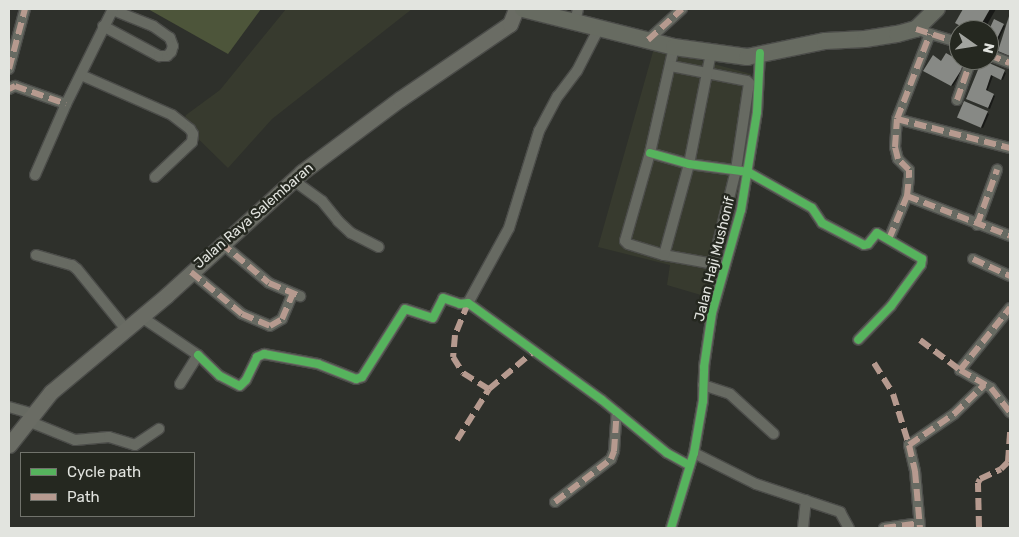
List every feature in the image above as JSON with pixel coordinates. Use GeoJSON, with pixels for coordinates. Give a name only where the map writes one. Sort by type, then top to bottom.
{"type":"FeatureCollection","features":[{"type":"Feature","properties":{"kind":"main road","name":"Jalan Raya Salembaran"},"geometry":{"type":"LineString","coordinates":[[9,445],[51,392],[191,272],[293,180],[400,99],[510,24],[516,9]]}},
{"type":"Feature","properties":{"kind":"main road"},"geometry":{"type":"LineString","coordinates":[[523,9],[577,15],[599,28],[674,47],[747,57],[825,41],[865,39],[923,31],[937,9]]}},
{"type":"Feature","properties":{"kind":"street"},"geometry":{"type":"LineString","coordinates":[[9,69],[25,9]]}},
{"type":"Feature","properties":{"kind":"street"},"geometry":{"type":"LineString","coordinates":[[35,175],[66,104],[81,75],[104,26],[113,9],[153,26],[170,38],[173,46],[171,52],[167,56],[159,56],[104,26]]}},
{"type":"Feature","properties":{"kind":"street"},"geometry":{"type":"LineString","coordinates":[[648,40],[682,9]]}},
{"type":"Feature","properties":{"kind":"street"},"geometry":{"type":"LineString","coordinates":[[468,303],[509,228],[539,131],[558,96],[577,71],[599,28]]}},
{"type":"Feature","properties":{"kind":"street"},"geometry":{"type":"LineString","coordinates":[[889,238],[907,196],[909,170],[898,159],[895,147],[897,119],[923,31],[949,40]]}},
{"type":"Feature","properties":{"kind":"street"},"geometry":{"type":"LineString","coordinates":[[674,47],[650,153],[625,241],[628,244],[664,255],[725,266]]}},
{"type":"Feature","properties":{"kind":"street"},"geometry":{"type":"LineString","coordinates":[[664,255],[689,164],[709,73],[711,53]]}},
{"type":"Feature","properties":{"kind":"street","name":"Jalan Haji Mushonif"},"geometry":{"type":"LineString","coordinates":[[671,528],[694,453],[712,313],[741,210],[757,112],[760,53]]}},
{"type":"Feature","properties":{"kind":"street"},"geometry":{"type":"LineString","coordinates":[[671,66],[747,81],[749,83],[736,170],[713,263]]}},
{"type":"Feature","properties":{"kind":"street"},"geometry":{"type":"LineString","coordinates":[[957,100],[968,70]]}},
{"type":"Feature","properties":{"kind":"street"},"geometry":{"type":"LineString","coordinates":[[81,75],[172,115],[191,131],[192,142],[155,177]]}},
{"type":"Feature","properties":{"kind":"street"},"geometry":{"type":"LineString","coordinates":[[9,87],[66,104]]}},
{"type":"Feature","properties":{"kind":"street"},"geometry":{"type":"LineString","coordinates":[[897,119],[1010,148]]}},
{"type":"Feature","properties":{"kind":"street"},"geometry":{"type":"LineString","coordinates":[[650,153],[689,164],[748,172],[812,208],[822,223],[864,245],[868,244],[876,233],[889,238],[922,258],[922,263],[891,306],[858,340]]}},
{"type":"Feature","properties":{"kind":"street"},"geometry":{"type":"LineString","coordinates":[[977,225],[997,170]]}},
{"type":"Feature","properties":{"kind":"street"},"geometry":{"type":"LineString","coordinates":[[293,180],[322,201],[338,221],[352,233],[379,247]]}},
{"type":"Feature","properties":{"kind":"street"},"geometry":{"type":"LineString","coordinates":[[907,196],[977,225],[1010,236]]}},
{"type":"Feature","properties":{"kind":"street"},"geometry":{"type":"LineString","coordinates":[[191,272],[242,314],[266,325],[273,326],[282,319],[296,295],[270,283],[222,243]]}},
{"type":"Feature","properties":{"kind":"street"},"geometry":{"type":"LineString","coordinates":[[36,255],[77,269],[104,299],[125,328]]}},
{"type":"Feature","properties":{"kind":"street"},"geometry":{"type":"LineString","coordinates":[[973,259],[1010,276]]}},
{"type":"Feature","properties":{"kind":"street"},"geometry":{"type":"LineString","coordinates":[[140,316],[198,355],[220,376],[240,386],[246,380],[257,358],[264,354],[318,364],[353,378],[359,378],[405,309],[432,318],[443,298],[460,304],[468,303],[618,412],[667,453],[690,466]]}},
{"type":"Feature","properties":{"kind":"street"},"geometry":{"type":"LineString","coordinates":[[1010,308],[960,370],[996,393],[1010,412]]}},
{"type":"Feature","properties":{"kind":"street"},"geometry":{"type":"LineString","coordinates":[[180,384],[198,355]]}},
{"type":"Feature","properties":{"kind":"street"},"geometry":{"type":"LineString","coordinates":[[703,385],[730,394],[774,434]]}},
{"type":"Feature","properties":{"kind":"street"},"geometry":{"type":"LineString","coordinates":[[884,528],[919,526],[916,471],[909,445],[954,414],[984,385]]}},
{"type":"Feature","properties":{"kind":"street"},"geometry":{"type":"LineString","coordinates":[[9,407],[75,440],[109,437],[135,445],[159,429]]}},
{"type":"Feature","properties":{"kind":"street"},"geometry":{"type":"LineString","coordinates":[[555,502],[611,459],[614,451],[618,412]]}},
{"type":"Feature","properties":{"kind":"street"},"geometry":{"type":"LineString","coordinates":[[694,453],[756,484],[840,512],[849,528]]}},
{"type":"Feature","properties":{"kind":"street"},"geometry":{"type":"LineString","coordinates":[[803,528],[806,500]]}},
{"type":"Feature","properties":{"kind":"shaded area"},"geometry":{"type":"Polygon","coordinates":[[[286,9],[412,9],[272,119],[228,168],[183,124],[186,115],[220,90],[286,9]]]}},
{"type":"Feature","properties":{"kind":"shaded area"},"geometry":{"type":"Polygon","coordinates":[[[654,48],[751,74],[742,177],[711,298],[667,285],[670,265],[598,247],[654,48]]]}},
{"type":"Feature","properties":{"kind":"green space"},"geometry":{"type":"Polygon","coordinates":[[[148,9],[261,9],[228,54],[148,9]]]}},
{"type":"Feature","properties":{"kind":"building"},"geometry":{"type":"Polygon","coordinates":[[[963,9],[990,9],[984,20],[957,20],[963,9]]]}},
{"type":"Feature","properties":{"kind":"building"},"geometry":{"type":"Polygon","coordinates":[[[1010,13],[1010,56],[999,51],[1010,13]]]}},
{"type":"Feature","properties":{"kind":"building"},"geometry":{"type":"Polygon","coordinates":[[[999,22],[1004,24],[999,34],[999,22]]]}},
{"type":"Feature","properties":{"kind":"building"},"geometry":{"type":"Polygon","coordinates":[[[946,53],[949,55],[949,70],[961,70],[951,86],[923,71],[933,55],[941,61],[946,53]]]}},
{"type":"Feature","properties":{"kind":"building"},"geometry":{"type":"Polygon","coordinates":[[[999,67],[1005,70],[1001,80],[991,75],[986,90],[994,94],[988,108],[966,99],[978,70],[999,70],[999,67]]]}},
{"type":"Feature","properties":{"kind":"building"},"geometry":{"type":"Polygon","coordinates":[[[964,101],[988,111],[981,128],[957,118],[964,101]]]}},
{"type":"Feature","properties":{"kind":"marked path"},"geometry":{"type":"LineString","coordinates":[[9,69],[25,9]]}},
{"type":"Feature","properties":{"kind":"marked path"},"geometry":{"type":"LineString","coordinates":[[648,40],[682,9]]}},
{"type":"Feature","properties":{"kind":"marked path"},"geometry":{"type":"LineString","coordinates":[[916,29],[949,40]]}},
{"type":"Feature","properties":{"kind":"marked path"},"geometry":{"type":"LineString","coordinates":[[889,239],[907,196],[909,177],[909,170],[898,159],[895,147],[897,119],[930,34]]}},
{"type":"Feature","properties":{"kind":"marked path"},"geometry":{"type":"LineString","coordinates":[[999,59],[1010,63]]}},
{"type":"Feature","properties":{"kind":"marked path"},"geometry":{"type":"LineString","coordinates":[[957,100],[968,70]]}},
{"type":"Feature","properties":{"kind":"marked path"},"geometry":{"type":"LineString","coordinates":[[9,89],[15,86],[66,104]]}},
{"type":"Feature","properties":{"kind":"marked path"},"geometry":{"type":"LineString","coordinates":[[897,119],[1010,148]]}},
{"type":"Feature","properties":{"kind":"marked path"},"geometry":{"type":"LineString","coordinates":[[977,225],[997,170]]}},
{"type":"Feature","properties":{"kind":"marked path"},"geometry":{"type":"LineString","coordinates":[[907,196],[1010,236]]}},
{"type":"Feature","properties":{"kind":"marked path"},"geometry":{"type":"LineString","coordinates":[[221,243],[269,283],[300,296]]}},
{"type":"Feature","properties":{"kind":"marked path"},"geometry":{"type":"LineString","coordinates":[[973,259],[1010,276]]}},
{"type":"Feature","properties":{"kind":"marked path"},"geometry":{"type":"LineString","coordinates":[[191,272],[242,314],[270,326],[282,319],[292,295]]}},
{"type":"Feature","properties":{"kind":"marked path"},"geometry":{"type":"LineString","coordinates":[[468,303],[455,335],[453,357],[463,373],[489,389]]}},
{"type":"Feature","properties":{"kind":"marked path"},"geometry":{"type":"LineString","coordinates":[[960,370],[1010,308]]}},
{"type":"Feature","properties":{"kind":"marked path"},"geometry":{"type":"LineString","coordinates":[[920,340],[960,370],[991,388],[1010,412]]}},
{"type":"Feature","properties":{"kind":"marked path"},"geometry":{"type":"LineString","coordinates":[[457,440],[489,389],[533,352]]}},
{"type":"Feature","properties":{"kind":"marked path"},"geometry":{"type":"LineString","coordinates":[[874,363],[893,394],[909,445],[915,471],[920,528]]}},
{"type":"Feature","properties":{"kind":"marked path"},"geometry":{"type":"LineString","coordinates":[[909,445],[954,414],[984,385]]}},
{"type":"Feature","properties":{"kind":"marked path"},"geometry":{"type":"LineString","coordinates":[[555,502],[611,459],[614,451],[617,412]]}},
{"type":"Feature","properties":{"kind":"marked path"},"geometry":{"type":"LineString","coordinates":[[979,528],[978,483],[980,479],[1001,469],[1008,462],[1010,431]]}},
{"type":"Feature","properties":{"kind":"marked path"},"geometry":{"type":"LineString","coordinates":[[884,528],[919,523]]}},
{"type":"Feature","properties":{"kind":"cycle path"},"geometry":{"type":"LineString","coordinates":[[671,528],[694,453],[703,401],[704,367],[712,313],[741,210],[757,112],[760,53]]}},
{"type":"Feature","properties":{"kind":"cycle path"},"geometry":{"type":"LineString","coordinates":[[650,153],[689,164],[748,172],[812,208],[822,223],[864,245],[868,244],[877,233],[922,259],[921,265],[891,306],[858,340]]}},
{"type":"Feature","properties":{"kind":"cycle path"},"geometry":{"type":"LineString","coordinates":[[198,355],[220,376],[240,386],[246,380],[257,357],[264,354],[318,364],[356,379],[362,377],[405,309],[433,318],[443,298],[460,304],[468,303],[602,400],[667,453],[690,466]]}}]}
